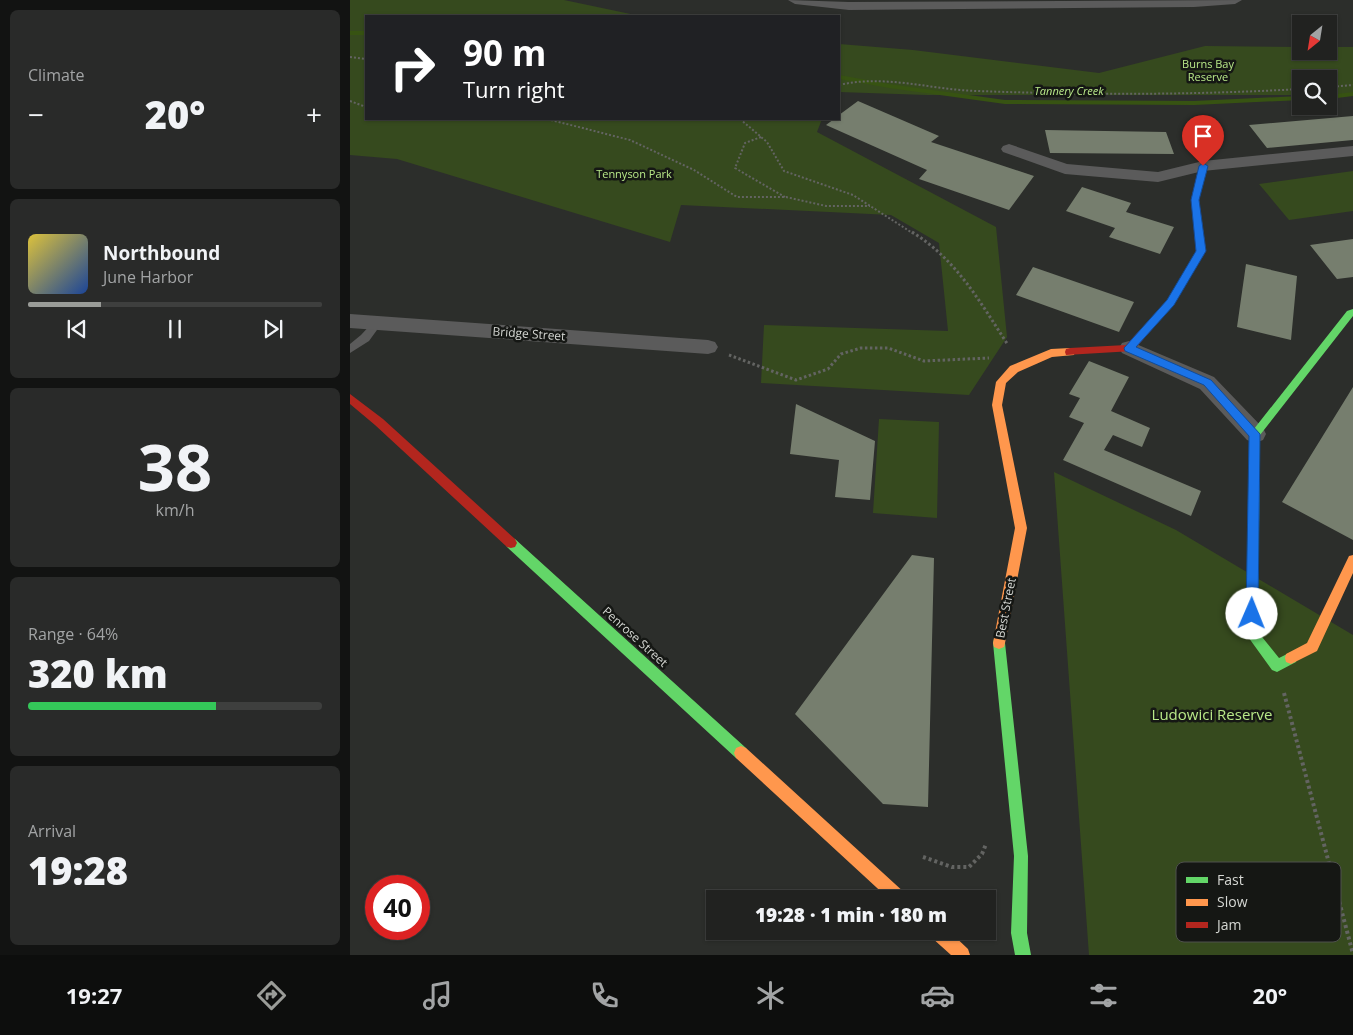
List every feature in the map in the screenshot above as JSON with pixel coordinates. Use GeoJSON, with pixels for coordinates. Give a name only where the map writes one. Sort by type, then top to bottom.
{"type":"FeatureCollection","features":[{"type":"Feature","properties":{"kind":"street"},"geometry":{"type":"LineString","coordinates":[[795,0],[849,6],[912,7],[1194,3],[1235,0]]}},
{"type":"Feature","properties":{"kind":"street"},"geometry":{"type":"LineString","coordinates":[[1009,148],[1065,169],[1158,177],[1203,166],[1353,151]]}},
{"type":"Feature","properties":{"kind":"street"},"geometry":{"type":"LineString","coordinates":[[1129,348],[1171,302],[1201,251],[1195,200],[1203,166]]}},
{"type":"Feature","properties":{"kind":"street"},"geometry":{"type":"LineString","coordinates":[[1353,312],[1350,313],[1255,434],[1252,634],[1277,666],[1312,647],[1353,560]]}},
{"type":"Feature","properties":{"kind":"street","name":"Bridge Street"},"geometry":{"type":"LineString","coordinates":[[350,321],[708,347]]}},
{"type":"Feature","properties":{"kind":"street"},"geometry":{"type":"LineString","coordinates":[[1014,369],[1051,353],[1129,348],[1207,383],[1255,434]]}},
{"type":"Feature","properties":{"kind":"street","name":"Best Street"},"geometry":{"type":"LineString","coordinates":[[1014,369],[1001,382],[997,405],[1021,528],[999,642],[1021,856],[1019,933],[1023,955]]}},
{"type":"Feature","properties":{"kind":"street","name":"Penrose Street"},"geometry":{"type":"LineString","coordinates":[[350,398],[379,422],[891,890]]}},
{"type":"Feature","properties":{"kind":"street"},"geometry":{"type":"LineString","coordinates":[[946,940],[962,955]]}},
{"type":"Feature","properties":{"kind":"lane"},"geometry":{"type":"LineString","coordinates":[[350,349],[365,338],[377,323]]}},
{"type":"Feature","properties":{"kind":"path"},"geometry":{"type":"LineString","coordinates":[[350,57],[365,59]]}},
{"type":"Feature","properties":{"kind":"path"},"geometry":{"type":"LineString","coordinates":[[840,85],[852,80],[892,82],[972,91],[1082,94],[1292,89]]}},
{"type":"Feature","properties":{"kind":"path"},"geometry":{"type":"LineString","coordinates":[[1337,86],[1353,85]]}},
{"type":"Feature","properties":{"kind":"path"},"geometry":{"type":"LineString","coordinates":[[350,101],[365,107]]}},
{"type":"Feature","properties":{"kind":"path"},"geometry":{"type":"LineString","coordinates":[[551,120],[630,140],[694,170],[737,197],[786,197],[826,206],[872,206]]}},
{"type":"Feature","properties":{"kind":"path"},"geometry":{"type":"LineString","coordinates":[[741,120],[767,142],[784,171],[853,195],[923,239],[962,275],[1011,349],[1014,369]]}},
{"type":"Feature","properties":{"kind":"path"},"geometry":{"type":"LineString","coordinates":[[1194,121],[1196,127]]}},
{"type":"Feature","properties":{"kind":"path"},"geometry":{"type":"LineString","coordinates":[[761,137],[745,143],[735,168],[786,197]]}},
{"type":"Feature","properties":{"kind":"path"},"geometry":{"type":"LineString","coordinates":[[708,347],[796,380],[828,369],[841,354],[861,348],[888,348],[924,361],[980,357],[1005,359],[1013,355]]}},
{"type":"Feature","properties":{"kind":"path"},"geometry":{"type":"LineString","coordinates":[[1277,666],[1329,862]]}},
{"type":"Feature","properties":{"kind":"path"},"geometry":{"type":"LineString","coordinates":[[923,857],[952,866],[969,867],[982,854],[989,836]]}},
{"type":"Feature","properties":{"kind":"path"},"geometry":{"type":"LineString","coordinates":[[1341,909],[1353,954]]}},
{"type":"Feature","properties":{"kind":"green space","name":"Tennyson Park"},"geometry":{"type":"Polygon","coordinates":[[[350,0],[564,0],[635,15],[365,15],[365,120],[822,120],[817,132],[996,227],[1007,337],[969,395],[761,383],[764,325],[948,331],[939,243],[891,215],[681,205],[670,242],[397,159],[350,155],[350,0]]]}},
{"type":"Feature","properties":{"kind":"green space","name":"Burns Bay Reserve"},"geometry":{"type":"Polygon","coordinates":[[[840,44],[913,50],[1099,73],[1205,46],[1292,47],[1292,60],[1338,60],[1338,47],[1353,47],[1353,95],[1337,95],[1337,70],[1292,70],[1292,95],[927,95],[840,92],[840,44]]]}},
{"type":"Feature","properties":{"kind":"green space"},"geometry":{"type":"Polygon","coordinates":[[[1353,171],[1353,211],[1289,220],[1259,184],[1353,171]]]}},
{"type":"Feature","properties":{"kind":"green space"},"geometry":{"type":"Polygon","coordinates":[[[879,419],[939,422],[937,518],[873,513],[879,419]]]}},
{"type":"Feature","properties":{"kind":"green space","name":"Ludowici Reserve"},"geometry":{"type":"Polygon","coordinates":[[[1054,472],[1176,530],[1353,635],[1353,955],[1089,955],[1054,472]]]}},
{"type":"Feature","properties":{"kind":"building"},"geometry":{"type":"Polygon","coordinates":[[[858,101],[939,136],[931,142],[1034,176],[1009,210],[919,179],[927,170],[826,125],[833,120],[840,120],[840,114],[858,101]]]}},
{"type":"Feature","properties":{"kind":"building"},"geometry":{"type":"Polygon","coordinates":[[[1353,116],[1353,140],[1267,148],[1249,125],[1353,116]]]}},
{"type":"Feature","properties":{"kind":"building"},"geometry":{"type":"Polygon","coordinates":[[[1045,130],[1166,132],[1174,154],[1050,153],[1045,130]]]}},
{"type":"Feature","properties":{"kind":"building"},"geometry":{"type":"Polygon","coordinates":[[[1082,187],[1131,203],[1126,212],[1174,227],[1160,254],[1109,237],[1115,228],[1066,211],[1082,187]]]}},
{"type":"Feature","properties":{"kind":"building"},"geometry":{"type":"Polygon","coordinates":[[[1353,239],[1353,277],[1337,279],[1310,245],[1353,239]]]}},
{"type":"Feature","properties":{"kind":"building"},"geometry":{"type":"Polygon","coordinates":[[[1246,264],[1297,276],[1291,340],[1237,327],[1246,264]]]}},
{"type":"Feature","properties":{"kind":"building"},"geometry":{"type":"Polygon","coordinates":[[[1033,267],[1134,302],[1119,332],[1016,295],[1033,267]]]}},
{"type":"Feature","properties":{"kind":"building"},"geometry":{"type":"Polygon","coordinates":[[[1089,361],[1129,377],[1111,411],[1150,428],[1142,447],[1113,435],[1104,450],[1201,491],[1191,516],[1063,460],[1084,423],[1069,417],[1080,398],[1069,394],[1089,361]]]}},
{"type":"Feature","properties":{"kind":"building"},"geometry":{"type":"Polygon","coordinates":[[[1353,387],[1353,540],[1282,502],[1353,387]]]}},
{"type":"Feature","properties":{"kind":"building"},"geometry":{"type":"Polygon","coordinates":[[[796,404],[875,441],[870,500],[835,497],[839,460],[790,454],[796,404]]]}},
{"type":"Feature","properties":{"kind":"building"},"geometry":{"type":"Polygon","coordinates":[[[912,555],[934,558],[928,807],[883,804],[795,714],[912,555]]]}},
{"type":"Feature","properties":{"kind":"waterway","name":"Tannery Creek"},"geometry":{"type":"LineString","coordinates":[[350,33],[365,33]]}},
{"type":"Feature","properties":{"kind":"waterway","name":"Tannery Creek"},"geometry":{"type":"LineString","coordinates":[[840,77],[1005,102],[1194,103],[1292,98]]}},
{"type":"Feature","properties":{"kind":"waterway","name":"Tannery Creek"},"geometry":{"type":"LineString","coordinates":[[1337,96],[1353,94]]}},
{"type":"Feature","properties":{"kind":"traffic: fast"},"geometry":{"type":"LineString","coordinates":[[1291,658],[1277,666],[1252,634],[1255,434],[1350,313],[1353,312]]}},
{"type":"Feature","properties":{"kind":"traffic: fast"},"geometry":{"type":"LineString","coordinates":[[511,543],[741,753]]}},
{"type":"Feature","properties":{"kind":"traffic: fast"},"geometry":{"type":"LineString","coordinates":[[999,643],[1021,856],[1019,933],[1023,955]]}},
{"type":"Feature","properties":{"kind":"traffic: slow"},"geometry":{"type":"LineString","coordinates":[[999,643],[1021,528],[997,405],[1001,382],[1014,369],[1051,353],[1070,352]]}},
{"type":"Feature","properties":{"kind":"traffic: slow"},"geometry":{"type":"LineString","coordinates":[[1291,658],[1312,647],[1353,560]]}},
{"type":"Feature","properties":{"kind":"traffic: slow"},"geometry":{"type":"LineString","coordinates":[[741,753],[891,890]]}},
{"type":"Feature","properties":{"kind":"traffic: slow"},"geometry":{"type":"LineString","coordinates":[[946,940],[962,955]]}},
{"type":"Feature","properties":{"kind":"traffic: jam"},"geometry":{"type":"LineString","coordinates":[[1070,352],[1129,348],[1171,302],[1201,251],[1195,200],[1203,166]]}},
{"type":"Feature","properties":{"kind":"traffic: jam"},"geometry":{"type":"LineString","coordinates":[[350,398],[379,422],[511,543]]}},
{"type":"Feature","properties":{"kind":"route"},"geometry":{"type":"LineString","coordinates":[[1203,166],[1195,200],[1201,251],[1171,302],[1129,348],[1207,383],[1255,434],[1252,614]]}}]}
